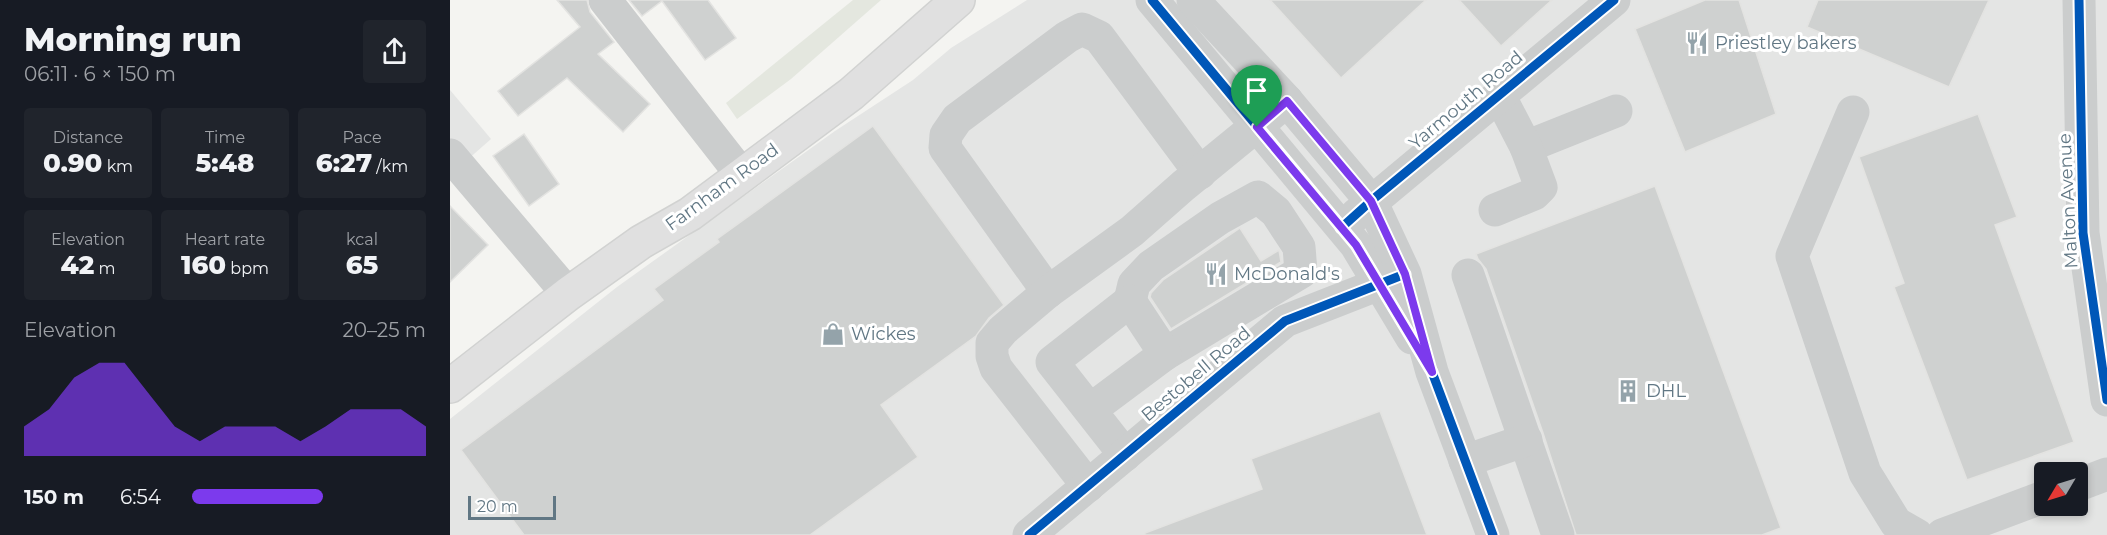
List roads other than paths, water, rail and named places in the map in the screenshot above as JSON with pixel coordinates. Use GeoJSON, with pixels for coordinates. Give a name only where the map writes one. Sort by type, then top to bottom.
{"type":"FeatureCollection","features":[{"type":"Feature","properties":{"kind":"main road","name":"Farnham Road"},"geometry":{"type":"LineString","coordinates":[[450,386],[568,294],[641,242],[690,214],[851,94],[958,0]]}},
{"type":"Feature","properties":{"kind":"street"},"geometry":{"type":"LineString","coordinates":[[605,0],[741,174]]}},
{"type":"Feature","properties":{"kind":"street"},"geometry":{"type":"LineString","coordinates":[[1152,0],[1341,228],[1392,279]]}},
{"type":"Feature","properties":{"kind":"street"},"geometry":{"type":"LineString","coordinates":[[1193,0],[1287,101],[1371,201],[1392,279],[1432,372],[1492,535]]}},
{"type":"Feature","properties":{"kind":"street","name":"Yarmouth Road"},"geometry":{"type":"LineString","coordinates":[[1341,228],[1614,0]]}},
{"type":"Feature","properties":{"kind":"street","name":"Malton Avenue"},"geometry":{"type":"LineString","coordinates":[[2079,0],[2094,79],[2083,233],[2107,400]]}},
{"type":"Feature","properties":{"kind":"street"},"geometry":{"type":"LineString","coordinates":[[1048,292],[945,148],[946,135],[957,119],[1067,37],[1082,29],[1099,37],[1200,173]]}},
{"type":"Feature","properties":{"kind":"street"},"geometry":{"type":"LineString","coordinates":[[1495,210],[1534,194],[1541,188],[1526,147],[1498,95]]}},
{"type":"Feature","properties":{"kind":"street"},"geometry":{"type":"LineString","coordinates":[[1088,486],[996,368],[992,356],[992,343],[1003,330],[1048,292],[1132,231],[1287,101]]}},
{"type":"Feature","properties":{"kind":"street"},"geometry":{"type":"LineString","coordinates":[[1526,147],[1616,111]]}},
{"type":"Feature","properties":{"kind":"street"},"geometry":{"type":"LineString","coordinates":[[1853,112],[1792,256],[1865,472],[1896,523],[1917,535]]}},
{"type":"Feature","properties":{"kind":"street"},"geometry":{"type":"LineString","coordinates":[[450,155],[568,294]]}},
{"type":"Feature","properties":{"kind":"street"},"geometry":{"type":"LineString","coordinates":[[1089,410],[1166,354],[1301,272],[1299,246],[1276,212],[1258,197],[1220,218],[1151,266],[1132,293],[1052,362],[1089,410],[1125,455]]}},
{"type":"Feature","properties":{"kind":"street"},"geometry":{"type":"LineString","coordinates":[[1468,275],[1558,535]]}},
{"type":"Feature","properties":{"kind":"street","name":"Bestobell Road"},"geometry":{"type":"LineString","coordinates":[[1029,535],[1285,321],[1392,279]]}},
{"type":"Feature","properties":{"kind":"street"},"geometry":{"type":"LineString","coordinates":[[1132,293],[1166,354]]}},
{"type":"Feature","properties":{"kind":"street"},"geometry":{"type":"LineString","coordinates":[[1465,461],[1526,440]]}},
{"type":"Feature","properties":{"kind":"street"},"geometry":{"type":"LineString","coordinates":[[2088,481],[2107,474]]}},
{"type":"Feature","properties":{"kind":"street"},"geometry":{"type":"LineString","coordinates":[[1942,535],[2034,501]]}},
{"type":"Feature","properties":{"kind":"place","name":"Priestley bakers"},"geometry":{"type":"Point","coordinates":[1697,43]}},
{"type":"Feature","properties":{"kind":"place","name":"McDonald's"},"geometry":{"type":"Point","coordinates":[1216,274]}},
{"type":"Feature","properties":{"kind":"place","name":"Wickes"},"geometry":{"type":"Point","coordinates":[833,334]}},
{"type":"Feature","properties":{"kind":"place","name":"DHL"},"geometry":{"type":"Point","coordinates":[1628,391]}}]}
